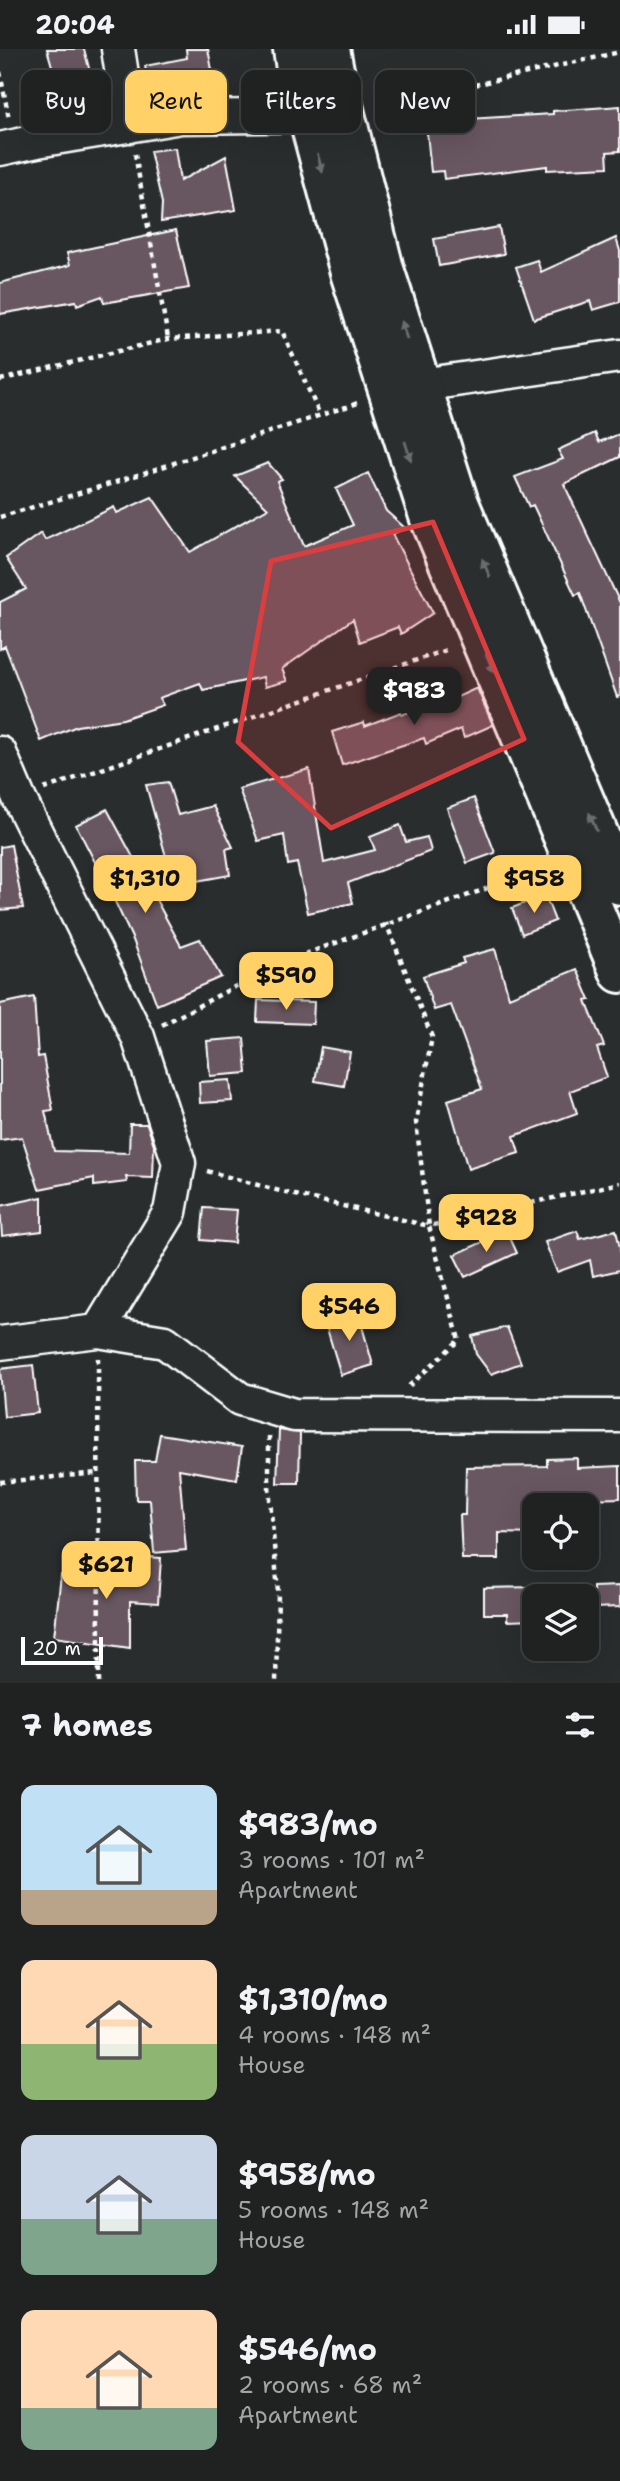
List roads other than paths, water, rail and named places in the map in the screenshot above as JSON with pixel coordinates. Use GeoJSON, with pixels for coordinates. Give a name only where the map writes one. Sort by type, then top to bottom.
{"type":"FeatureCollection","features":[{"type":"Feature","properties":{"kind":"main road"},"geometry":{"type":"LineString","coordinates":[[293,49],[304,70]]}},
{"type":"Feature","properties":{"kind":"main road"},"geometry":{"type":"LineString","coordinates":[[329,70],[330,49]]}},
{"type":"Feature","properties":{"kind":"main road"},"geometry":{"type":"LineString","coordinates":[[333,133],[384,269],[429,516],[620,973]]}},
{"type":"Feature","properties":{"kind":"main road"},"geometry":{"type":"LineString","coordinates":[[405,389],[459,503],[620,885]]}},
{"type":"Feature","properties":{"kind":"street"},"geometry":{"type":"LineString","coordinates":[[118,49],[125,94]]}},
{"type":"Feature","properties":{"kind":"street"},"geometry":{"type":"LineString","coordinates":[[7,148],[125,127]]}},
{"type":"Feature","properties":{"kind":"street"},"geometry":{"type":"LineString","coordinates":[[405,389],[620,356]]}},
{"type":"Feature","properties":{"kind":"street"},"geometry":{"type":"LineString","coordinates":[[0,753],[19,798],[138,1037],[179,1163],[170,1212],[98,1331]]}},
{"type":"Feature","properties":{"kind":"street"},"geometry":{"type":"LineString","coordinates":[[0,1343],[98,1331],[164,1342],[240,1399],[294,1415],[620,1416]]}}]}
